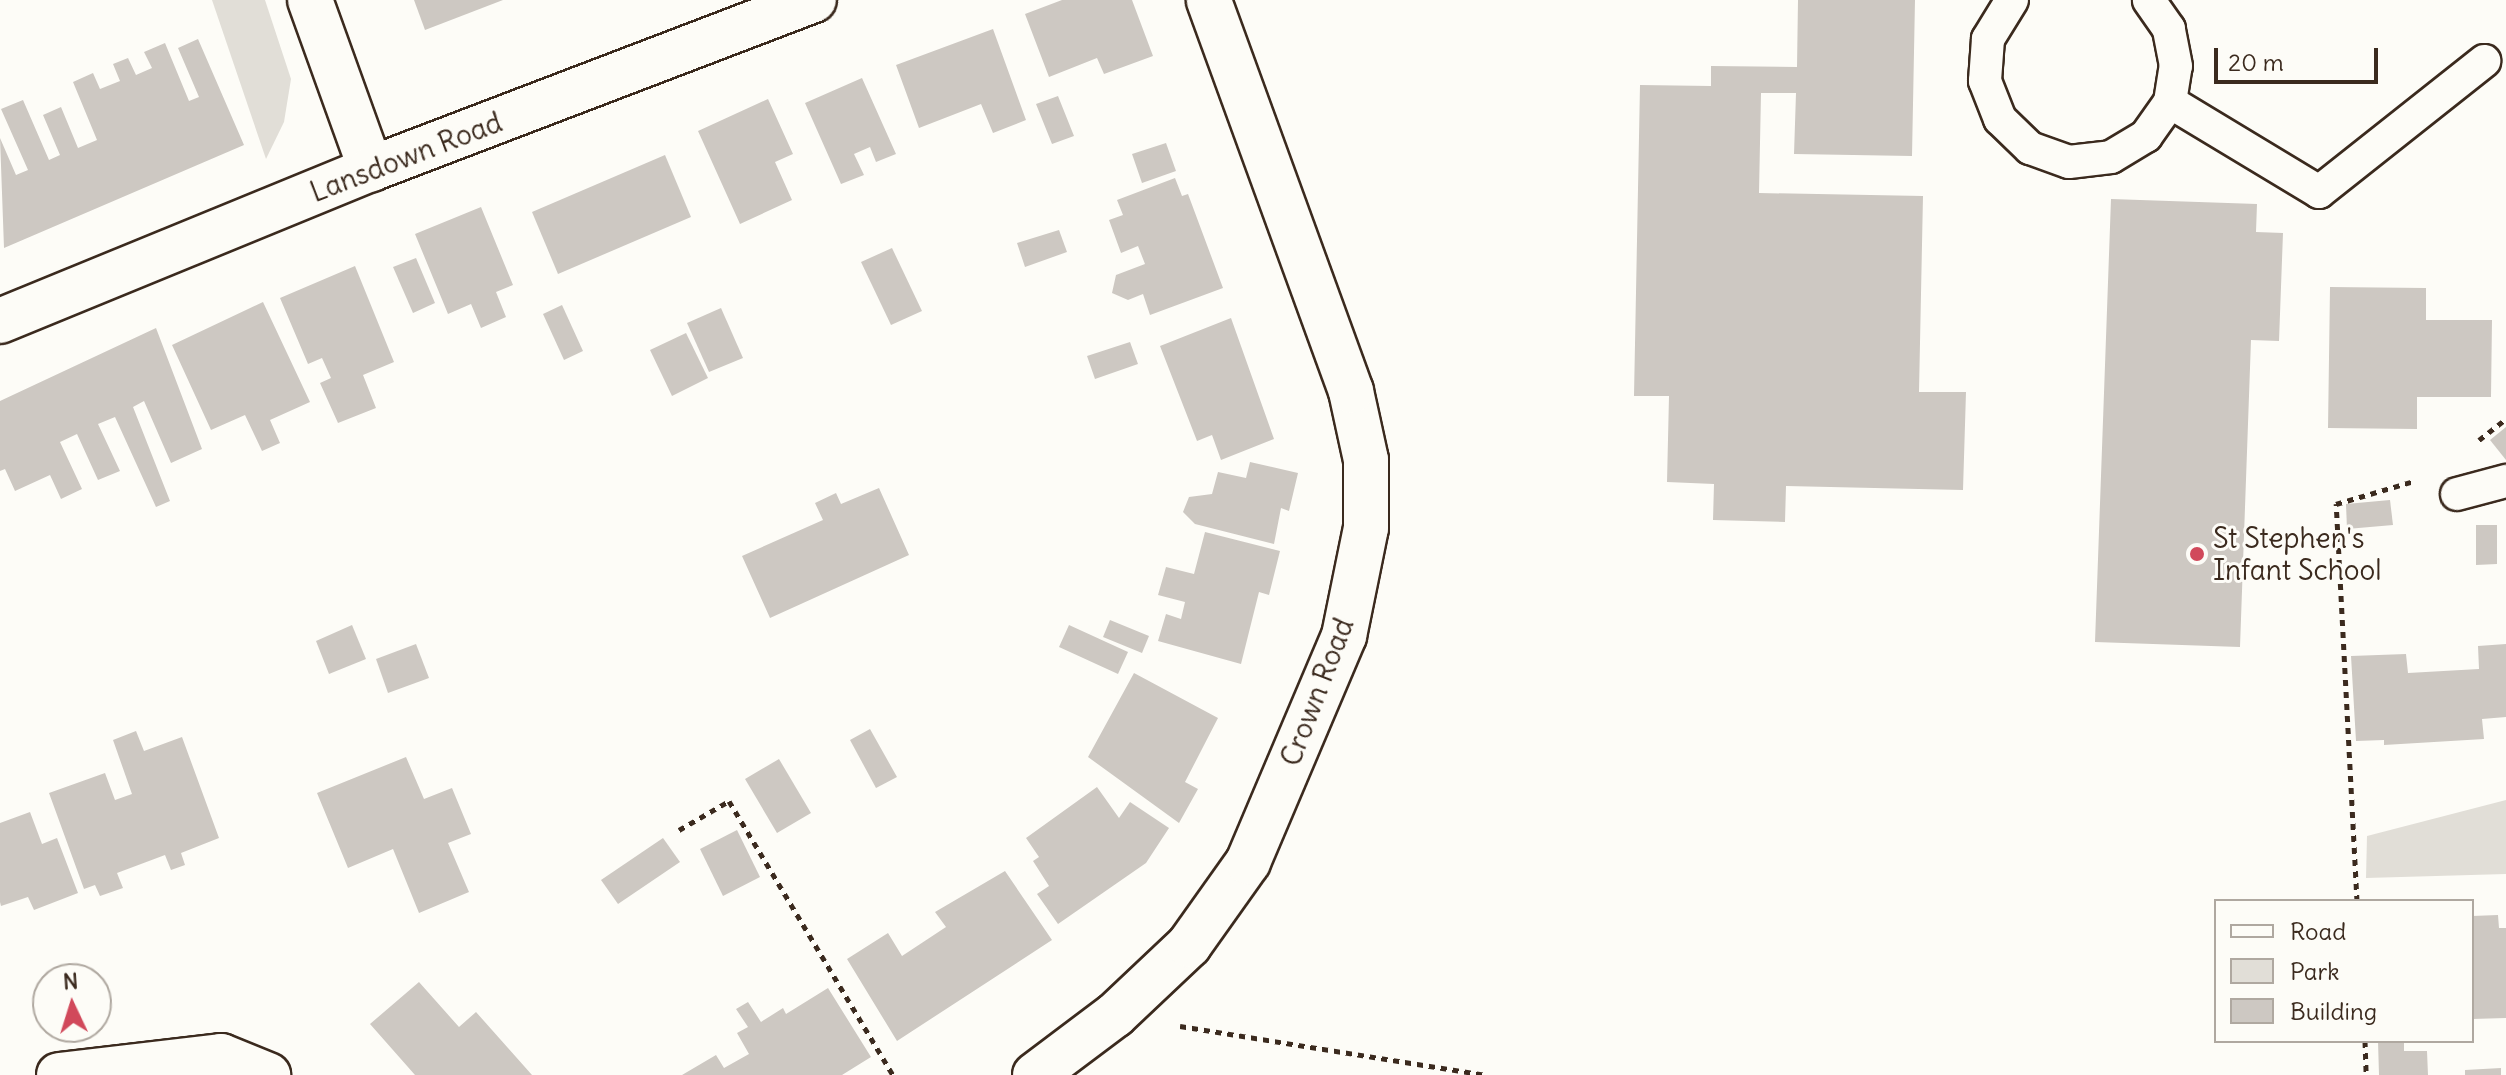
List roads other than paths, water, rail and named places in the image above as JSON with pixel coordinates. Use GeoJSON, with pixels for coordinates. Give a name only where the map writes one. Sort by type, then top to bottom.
{"type":"FeatureCollection","features":[{"type":"Feature","properties":{"kind":"street"},"geometry":{"type":"LineString","coordinates":[[310,0],[371,169]]}},
{"type":"Feature","properties":{"kind":"street","name":"Lansdown Road"},"geometry":{"type":"LineString","coordinates":[[0,321],[371,169],[814,0]]}},
{"type":"Feature","properties":{"kind":"street","name":"Crown Road"},"geometry":{"type":"LineString","coordinates":[[1035,1075],[1115,1015],[1189,945],[1248,862],[1344,636],[1366,528],[1366,460],[1351,391],[1209,0]]}},
{"type":"Feature","properties":{"kind":"street"},"geometry":{"type":"LineString","coordinates":[[59,1075],[221,1056],[268,1075]]}},
{"type":"Feature","properties":{"kind":"lane"},"geometry":{"type":"LineString","coordinates":[[2012,0],[1988,39],[1985,81],[2000,119],[2030,148],[2069,162],[2111,157],[2146,136],[2170,102],[2174,54],[2169,29],[2149,0]]}},
{"type":"Feature","properties":{"kind":"lane"},"geometry":{"type":"LineString","coordinates":[[2170,102],[2319,192],[2484,61]]}},
{"type":"Feature","properties":{"kind":"lane"},"geometry":{"type":"LineString","coordinates":[[2457,494],[2506,481]]}},
{"type":"Feature","properties":{"kind":"place","name":"St Stephen's Infant School"},"geometry":{"type":"Point","coordinates":[2197,554]}}]}
